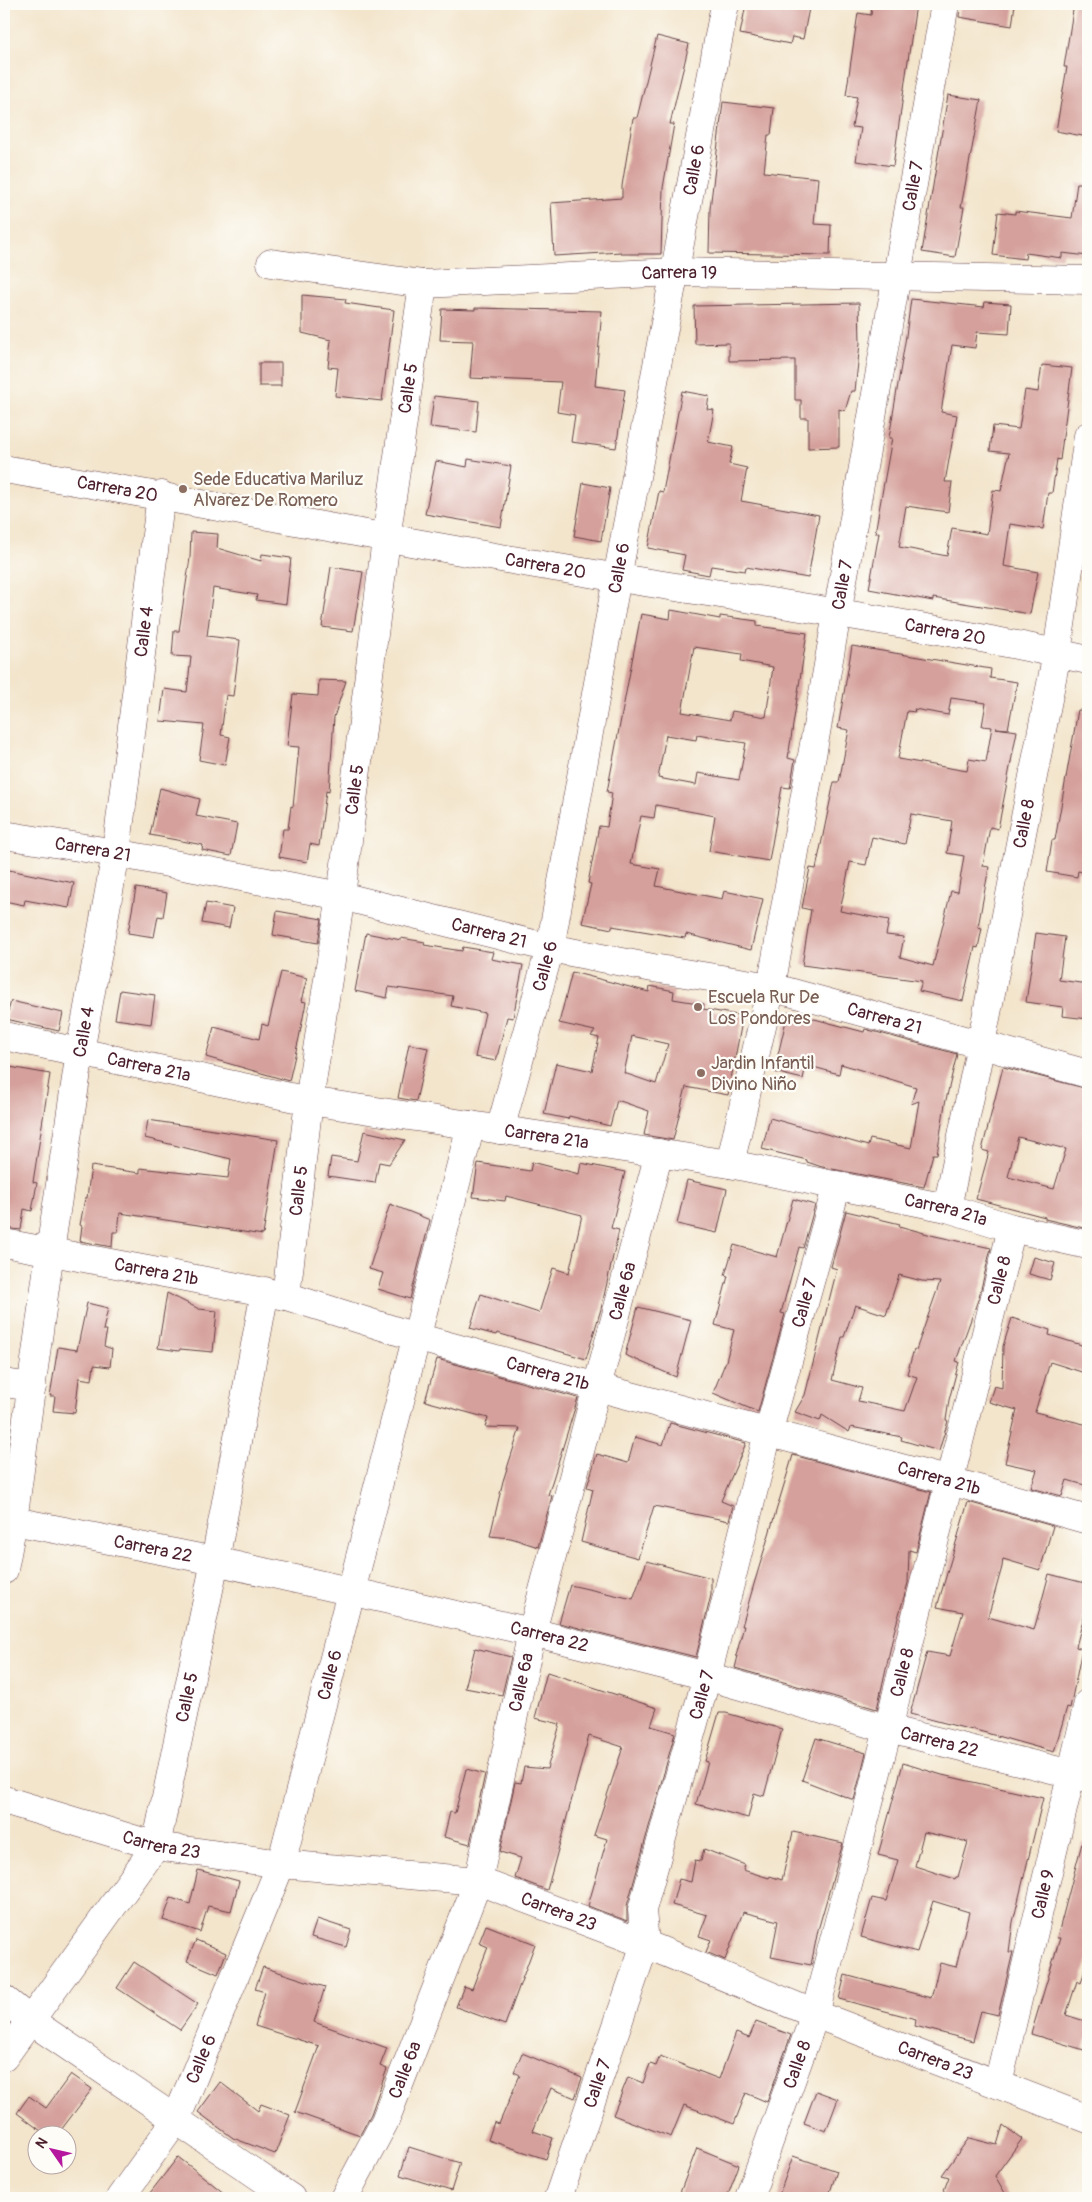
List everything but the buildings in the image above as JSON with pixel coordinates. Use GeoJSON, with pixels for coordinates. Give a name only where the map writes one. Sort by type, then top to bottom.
{"type":"FeatureCollection","features":[{"type":"Feature","properties":{"kind":"street","name":"Calle 6"},"geometry":{"type":"LineString","coordinates":[[500,1130],[550,948],[617,578],[725,4]]}},
{"type":"Feature","properties":{"kind":"street","name":"Calle 7"},"geometry":{"type":"LineString","coordinates":[[730,1164],[771,987],[945,4]]}},
{"type":"Feature","properties":{"kind":"street","name":"Carrera 19"},"geometry":{"type":"LineString","coordinates":[[272,263],[424,284],[674,272],[1088,280]]}},
{"type":"Feature","properties":{"kind":"street","name":"Calle 5"},"geometry":{"type":"LineString","coordinates":[[4,2058],[156,1846],[215,1561],[275,1294],[309,1101],[341,896],[386,539],[424,284]]}},
{"type":"Feature","properties":{"kind":"street","name":"Calle 8"},"geometry":{"type":"LineString","coordinates":[[946,1208],[981,1044],[1057,653],[1088,436]]}},
{"type":"Feature","properties":{"kind":"street","name":"Carrera 20"},"geometry":{"type":"LineString","coordinates":[[4,469],[161,495],[386,539],[617,578],[836,612],[1088,660]]}},
{"type":"Feature","properties":{"kind":"street","name":"Calle 4"},"geometry":{"type":"LineString","coordinates":[[4,1570],[8,1520],[32,1387],[80,1052],[116,853],[161,495]]}},
{"type":"Feature","properties":{"kind":"street","name":"Carrera 21"},"geometry":{"type":"LineString","coordinates":[[4,835],[116,853],[341,896],[550,948],[653,968],[771,987],[1088,1074]]}},
{"type":"Feature","properties":{"kind":"street","name":"Carrera 21a"},"geometry":{"type":"LineString","coordinates":[[4,1036],[309,1101],[730,1164],[946,1208],[1012,1228],[1088,1245]]}},
{"type":"Feature","properties":{"kind":"street","name":"Calle 6"},"geometry":{"type":"LineString","coordinates":[[120,2198],[176,2120],[281,1864],[471,1126]]}},
{"type":"Feature","properties":{"kind":"street","name":"Calle 6a"},"geometry":{"type":"LineString","coordinates":[[344,2198],[385,2121],[478,1881],[532,1632],[660,1153]]}},
{"type":"Feature","properties":{"kind":"street","name":"Calle 7"},"geometry":{"type":"LineString","coordinates":[[558,2198],[645,1944],[642,1910],[707,1676],[768,1433],[837,1185]]}},
{"type":"Feature","properties":{"kind":"street","name":"Calle 8"},"geometry":{"type":"LineString","coordinates":[[749,2198],[815,2014],[888,1729],[1012,1228]]}},
{"type":"Feature","properties":{"kind":"street","name":"Carrera 21b"},"geometry":{"type":"LineString","coordinates":[[4,1243],[275,1294],[416,1337],[768,1433],[950,1480],[1088,1520]]}},
{"type":"Feature","properties":{"kind":"street"},"geometry":{"type":"LineString","coordinates":[[4,1383],[32,1387]]}},
{"type":"Feature","properties":{"kind":"street","name":"Carrera 22"},"geometry":{"type":"LineString","coordinates":[[8,1520],[215,1561],[532,1632],[707,1676],[888,1729],[1080,1775]]}},
{"type":"Feature","properties":{"kind":"street","name":"Calle 9"},"geometry":{"type":"LineString","coordinates":[[998,2084],[1080,1775],[1088,1703]]}},
{"type":"Feature","properties":{"kind":"street","name":"Carrera 23"},"geometry":{"type":"LineString","coordinates":[[4,1800],[156,1846],[281,1864],[478,1881],[645,1944],[815,2014],[1088,2119]]}},
{"type":"Feature","properties":{"kind":"street"},"geometry":{"type":"LineString","coordinates":[[4,1999],[31,2021],[291,2198]]}},
{"type":"Feature","properties":{"kind":"place","name":"Sede Educativa Mariluz Alvarez De Romero"},"geometry":{"type":"Point","coordinates":[183,489]}},
{"type":"Feature","properties":{"kind":"place","name":"Escuela Rur De Los Pondores"},"geometry":{"type":"Point","coordinates":[698,1007]}},
{"type":"Feature","properties":{"kind":"place","name":"Jardin Infantil Divino Niño"},"geometry":{"type":"Point","coordinates":[701,1073]}}]}
